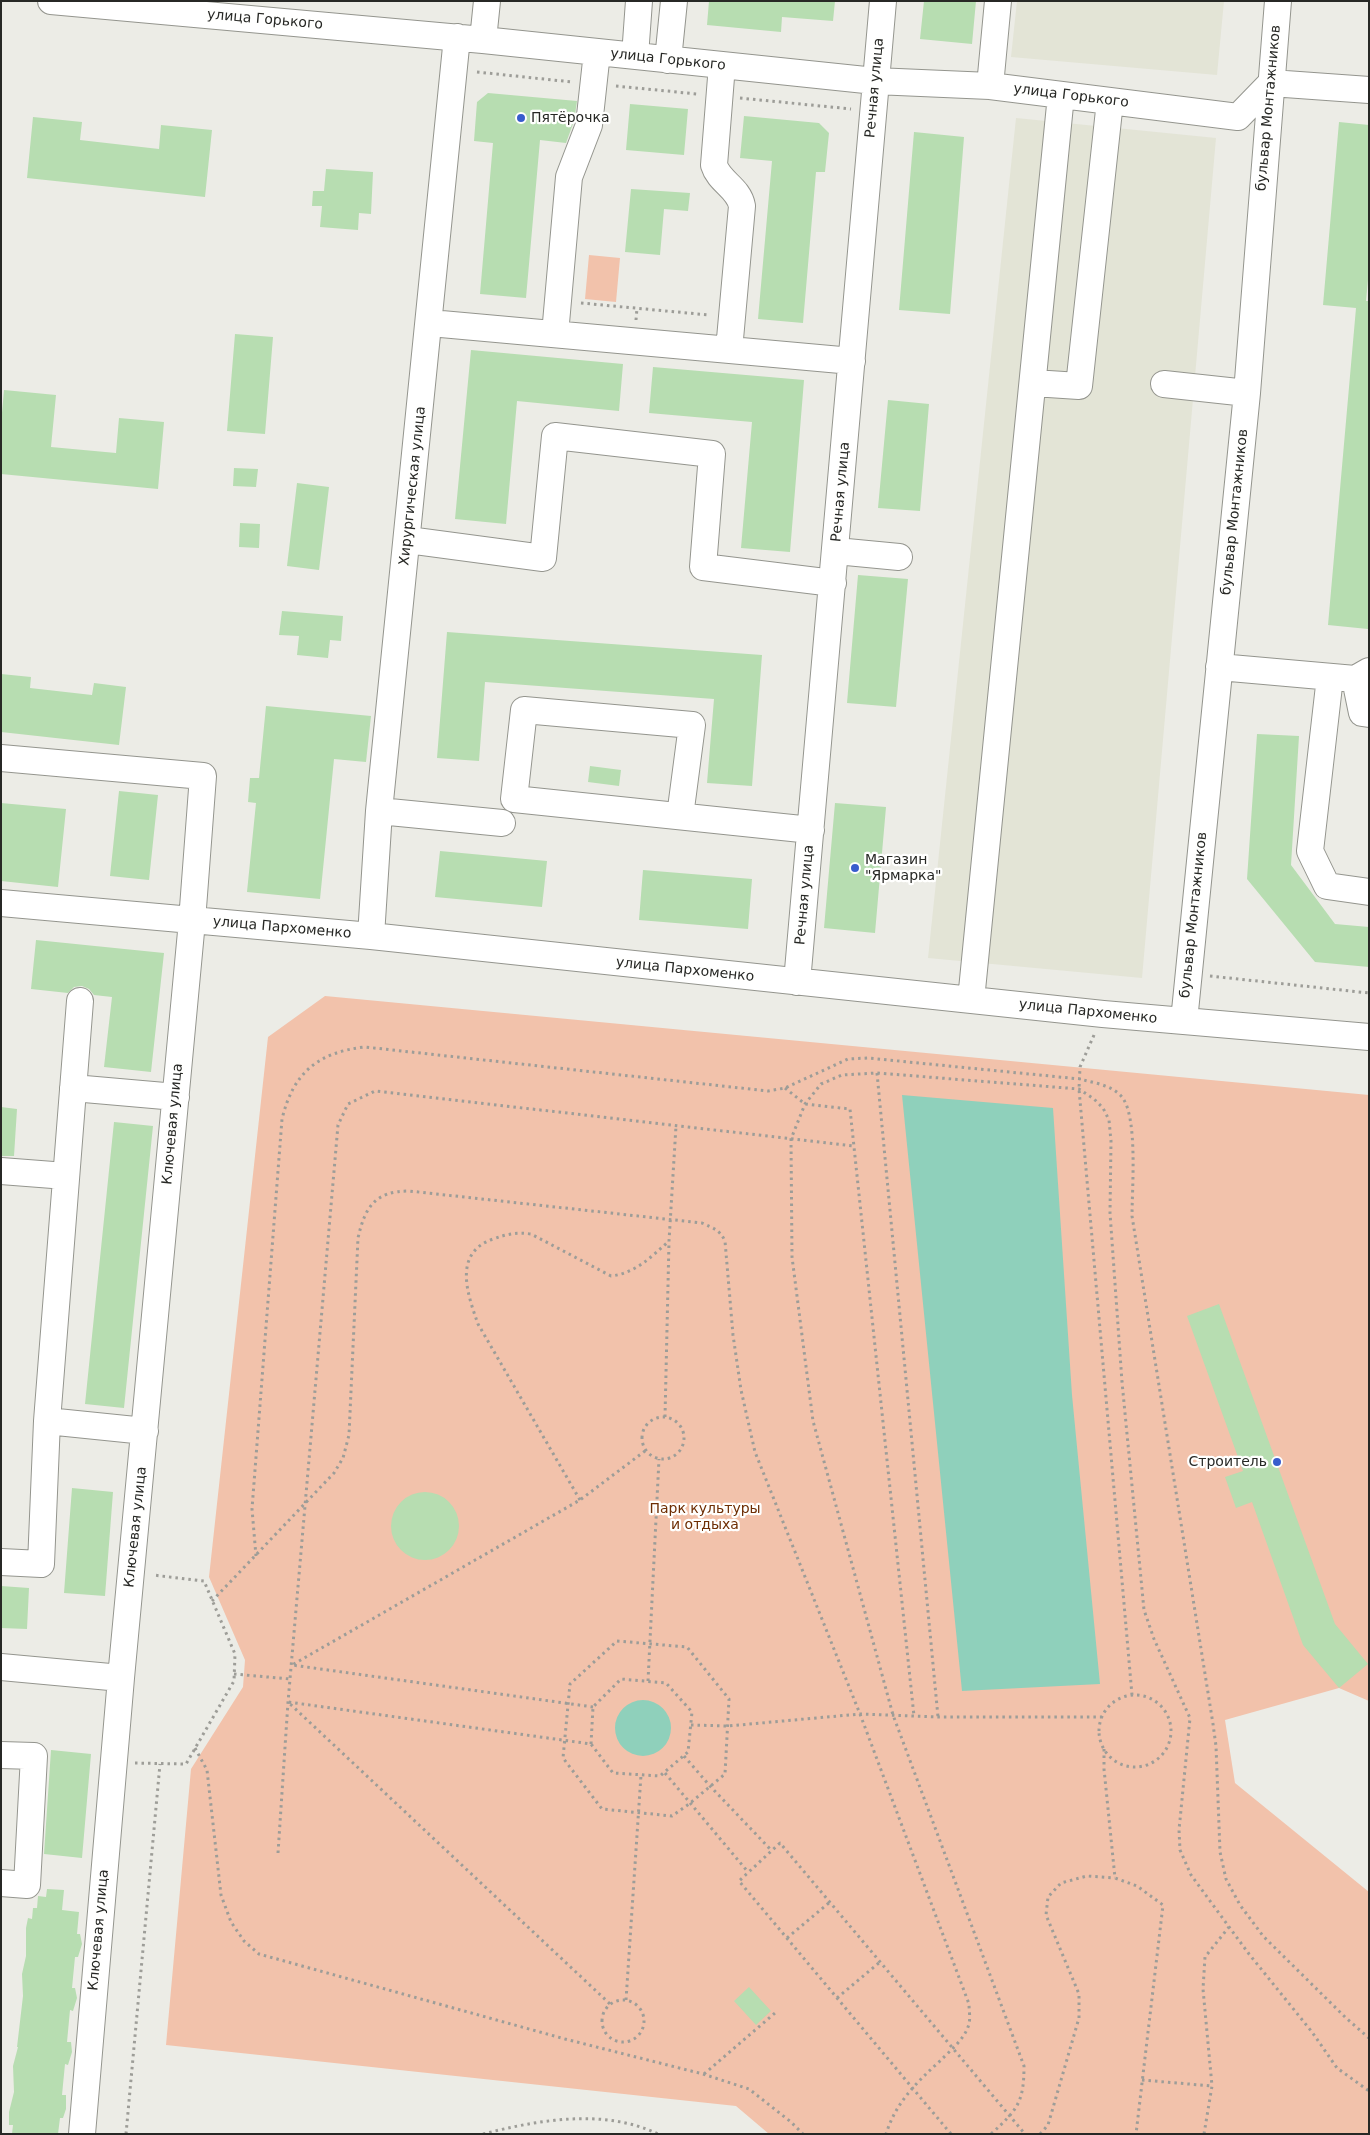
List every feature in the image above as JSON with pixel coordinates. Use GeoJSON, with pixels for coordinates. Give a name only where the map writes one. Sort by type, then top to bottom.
{"type":"FeatureCollection","features":[{"type":"Feature","properties":{"kind":"street","name":"улица Горького"},"geometry":{"type":"LineString","coordinates":[[51,1],[283,12],[457,38],[875,81],[990,86],[1238,117],[1271,83]]}},
{"type":"Feature","properties":{"kind":"street"},"geometry":{"type":"LineString","coordinates":[[483,40],[487,1]]}},
{"type":"Feature","properties":{"kind":"street"},"geometry":{"type":"LineString","coordinates":[[635,56],[639,1]]}},
{"type":"Feature","properties":{"kind":"street"},"geometry":{"type":"LineString","coordinates":[[668,60],[674,1]]}},
{"type":"Feature","properties":{"kind":"street","name":"Речная улица"},"geometry":{"type":"LineString","coordinates":[[798,982],[883,1]]}},
{"type":"Feature","properties":{"kind":"street"},"geometry":{"type":"LineString","coordinates":[[990,86],[998,1]]}},
{"type":"Feature","properties":{"kind":"street","name":"бульвар Монтажников"},"geometry":{"type":"LineString","coordinates":[[1184,1021],[1246,393],[1278,1]]}},
{"type":"Feature","properties":{"kind":"street","name":"Хирургическая улица"},"geometry":{"type":"LineString","coordinates":[[370,936],[380,811],[457,38]]}},
{"type":"Feature","properties":{"kind":"street"},"geometry":{"type":"LineString","coordinates":[[555,334],[569,177],[590,125],[597,52]]}},
{"type":"Feature","properties":{"kind":"street"},"geometry":{"type":"LineString","coordinates":[[722,65],[714,165],[718,174],[740,197],[742,206],[729,350]]}},
{"type":"Feature","properties":{"kind":"street"},"geometry":{"type":"LineString","coordinates":[[1271,83],[1369,90]]}},
{"type":"Feature","properties":{"kind":"street"},"geometry":{"type":"LineString","coordinates":[[971,1000],[1061,95]]}},
{"type":"Feature","properties":{"kind":"street"},"geometry":{"type":"LineString","coordinates":[[1033,383],[1078,386],[1110,101]]}},
{"type":"Feature","properties":{"kind":"street"},"geometry":{"type":"LineString","coordinates":[[430,323],[852,361]]}},
{"type":"Feature","properties":{"kind":"street"},"geometry":{"type":"LineString","coordinates":[[1164,384],[1246,393]]}},
{"type":"Feature","properties":{"kind":"street"},"geometry":{"type":"LineString","coordinates":[[408,540],[543,558],[555,436],[712,454],[703,567],[833,583]]}},
{"type":"Feature","properties":{"kind":"street"},"geometry":{"type":"LineString","coordinates":[[836,550],[899,557]]}},
{"type":"Feature","properties":{"kind":"street"},"geometry":{"type":"LineString","coordinates":[[1219,667],[1351,676]]}},
{"type":"Feature","properties":{"kind":"street"},"geometry":{"type":"LineString","coordinates":[[1351,676],[1362,713],[1369,714]]}},
{"type":"Feature","properties":{"kind":"street"},"geometry":{"type":"LineString","coordinates":[[1351,676],[1310,851],[1326,886],[1369,892]]}},
{"type":"Feature","properties":{"kind":"street"},"geometry":{"type":"LineString","coordinates":[[680,816],[692,725],[524,710],[514,799],[811,830]]}},
{"type":"Feature","properties":{"kind":"street","name":"Ключевая улица"},"geometry":{"type":"LineString","coordinates":[[1,758],[203,776],[192,920],[121,1678],[82,2134]]}},
{"type":"Feature","properties":{"kind":"street"},"geometry":{"type":"LineString","coordinates":[[380,811],[502,822]]}},
{"type":"Feature","properties":{"kind":"street","name":"улица Пархоменко"},"geometry":{"type":"LineString","coordinates":[[1,903],[370,936],[1103,1014],[1369,1037]]}},
{"type":"Feature","properties":{"kind":"street"},"geometry":{"type":"LineString","coordinates":[[1,1562],[41,1564],[47,1421],[80,1001]]}},
{"type":"Feature","properties":{"kind":"street"},"geometry":{"type":"LineString","coordinates":[[73,1088],[176,1097]]}},
{"type":"Feature","properties":{"kind":"street"},"geometry":{"type":"LineString","coordinates":[[1,1171],[66,1176]]}},
{"type":"Feature","properties":{"kind":"street"},"geometry":{"type":"LineString","coordinates":[[47,1421],[145,1431]]}},
{"type":"Feature","properties":{"kind":"street"},"geometry":{"type":"LineString","coordinates":[[1,1667],[121,1678]]}},
{"type":"Feature","properties":{"kind":"street"},"geometry":{"type":"LineString","coordinates":[[1,1754],[34,1756],[27,1884],[1,1883]]}},
{"type":"Feature","properties":{"kind":"path"},"geometry":{"type":"LineString","coordinates":[[454,70],[873,112]]}},
{"type":"Feature","properties":{"kind":"path"},"geometry":{"type":"LineString","coordinates":[[558,301],[732,317]]}},
{"type":"Feature","properties":{"kind":"path"},"geometry":{"type":"LineString","coordinates":[[1188,974],[1369,993]]}},
{"type":"Feature","properties":{"kind":"path"},"geometry":{"type":"LineString","coordinates":[[1103,1014],[1080,1067],[1079,1089],[1132,1695]]}},
{"type":"Feature","properties":{"kind":"path"},"geometry":{"type":"LineString","coordinates":[[256,1556],[252,1509],[282,1118],[287,1098],[296,1082],[307,1069],[346,1049],[365,1047],[768,1091],[785,1088],[848,1059],[868,1058],[1080,1079],[1109,1087],[1122,1098],[1129,1114],[1132,1133],[1132,1216],[1213,1724],[1216,1746],[1220,1852],[1226,1879],[1240,1905],[1263,1936],[1346,2018],[1369,2038]]}},
{"type":"Feature","properties":{"kind":"path"},"geometry":{"type":"LineString","coordinates":[[877,1073],[938,1717]]}},
{"type":"Feature","properties":{"kind":"path"},"geometry":{"type":"LineString","coordinates":[[991,2134],[1010,2116],[1018,2104],[1024,2089],[1024,2066],[893,1716],[813,1422],[792,1257],[791,1139],[805,1104],[821,1084],[842,1075],[877,1073],[1079,1089],[1103,1108],[1109,1120],[1112,1141],[1110,1213],[1112,1243],[1122,1382],[1144,1610],[1154,1638],[1190,1718],[1179,1830],[1180,1850],[1192,1875],[1229,1927],[1312,2032],[1337,2068],[1369,2091]]}},
{"type":"Feature","properties":{"kind":"path"},"geometry":{"type":"LineString","coordinates":[[785,1088],[805,1104],[850,1109],[914,1716]]}},
{"type":"Feature","properties":{"kind":"path"},"geometry":{"type":"LineString","coordinates":[[278,1853],[288,1702],[338,1125],[348,1104],[374,1091],[854,1146]]}},
{"type":"Feature","properties":{"kind":"path"},"geometry":{"type":"LineString","coordinates":[[666,1417],[669,1242],[676,1126]]}},
{"type":"Feature","properties":{"kind":"path"},"geometry":{"type":"LineString","coordinates":[[212,1601],[305,1505],[334,1473],[343,1458],[349,1435],[358,1238],[362,1220],[368,1208],[380,1196],[395,1191],[409,1191],[670,1220],[702,1224],[715,1228],[722,1234],[725,1241],[733,1335],[741,1390],[755,1452],[860,1714],[968,2004],[970,2016],[968,2028],[953,2048],[912,2087],[891,2118],[886,2134]]}},
{"type":"Feature","properties":{"kind":"path"},"geometry":{"type":"LineString","coordinates":[[580,1500],[478,1324],[467,1296],[466,1274],[471,1253],[480,1243],[506,1234],[518,1232],[531,1234],[611,1276],[637,1269],[669,1242]]}},
{"type":"Feature","properties":{"kind":"path"},"geometry":{"type":"LineString","coordinates":[[666,1417],[680,1425],[684,1441],[681,1449],[675,1455],[668,1459],[659,1459],[645,1451],[641,1435],[644,1427],[650,1421],[666,1417]]}},
{"type":"Feature","properties":{"kind":"path"},"geometry":{"type":"LineString","coordinates":[[292,1665],[580,1500],[645,1451]]}},
{"type":"Feature","properties":{"kind":"path"},"geometry":{"type":"LineString","coordinates":[[648,1681],[659,1459]]}},
{"type":"Feature","properties":{"kind":"path"},"geometry":{"type":"LineString","coordinates":[[134,1763],[186,1764],[234,1681],[235,1654],[204,1581],[151,1575]]}},
{"type":"Feature","properties":{"kind":"path"},"geometry":{"type":"LineString","coordinates":[[617,1641],[650,1644],[688,1646],[729,1698],[725,1774],[672,1816],[602,1809],[563,1758],[570,1684],[617,1641]]}},
{"type":"Feature","properties":{"kind":"path"},"geometry":{"type":"LineString","coordinates":[[292,1665],[593,1707]]}},
{"type":"Feature","properties":{"kind":"path"},"geometry":{"type":"LineString","coordinates":[[234,1674],[290,1679]]}},
{"type":"Feature","properties":{"kind":"path"},"geometry":{"type":"LineString","coordinates":[[621,1679],[648,1681],[666,1682],[692,1712],[688,1752],[660,1776],[613,1773],[591,1744],[593,1707],[621,1679]]}},
{"type":"Feature","properties":{"kind":"path"},"geometry":{"type":"LineString","coordinates":[[1132,1695],[1144,1696],[1155,1701],[1164,1710],[1170,1721],[1171,1733],[1168,1745],[1161,1755],[1151,1763],[1140,1766],[1127,1766],[1116,1762],[1104,1749],[1098,1734],[1102,1716],[1111,1703],[1121,1697],[1132,1695]]}},
{"type":"Feature","properties":{"kind":"path"},"geometry":{"type":"LineString","coordinates":[[288,1702],[564,1742],[591,1744]]}},
{"type":"Feature","properties":{"kind":"path"},"geometry":{"type":"LineString","coordinates":[[288,1702],[610,2004]]}},
{"type":"Feature","properties":{"kind":"path"},"geometry":{"type":"LineString","coordinates":[[691,1725],[728,1726],[860,1714],[938,1717],[1102,1716]]}},
{"type":"Feature","properties":{"kind":"path"},"geometry":{"type":"LineString","coordinates":[[195,1748],[207,1770],[221,1896],[231,1922],[244,1941],[259,1954],[565,2039],[703,2074],[749,2089],[791,2122],[803,2134]]}},
{"type":"Feature","properties":{"kind":"path"},"geometry":{"type":"LineString","coordinates":[[1104,1749],[1104,1770],[1115,1878]]}},
{"type":"Feature","properties":{"kind":"path"},"geometry":{"type":"LineString","coordinates":[[684,1756],[772,1851]]}},
{"type":"Feature","properties":{"kind":"path"},"geometry":{"type":"LineString","coordinates":[[126,2134],[160,1764]]}},
{"type":"Feature","properties":{"kind":"path"},"geometry":{"type":"LineString","coordinates":[[665,1773],[689,1804],[748,1872]]}},
{"type":"Feature","properties":{"kind":"path"},"geometry":{"type":"LineString","coordinates":[[626,2000],[641,1775]]}},
{"type":"Feature","properties":{"kind":"path"},"geometry":{"type":"LineString","coordinates":[[951,2134],[739,1881],[780,1843],[1025,2134]]}},
{"type":"Feature","properties":{"kind":"path"},"geometry":{"type":"LineString","coordinates":[[1040,2134],[1048,2125],[1079,2018],[1079,1994],[1046,1915],[1048,1898],[1061,1883],[1087,1876],[1115,1878],[1137,1886],[1163,1905],[1136,2134]]}},
{"type":"Feature","properties":{"kind":"path"},"geometry":{"type":"LineString","coordinates":[[787,1938],[830,1902]]}},
{"type":"Feature","properties":{"kind":"path"},"geometry":{"type":"LineString","coordinates":[[1204,2134],[1212,2086],[1203,1989],[1205,1957],[1229,1927]]}},
{"type":"Feature","properties":{"kind":"path"},"geometry":{"type":"LineString","coordinates":[[837,1998],[880,1962]]}},
{"type":"Feature","properties":{"kind":"path"},"geometry":{"type":"LineString","coordinates":[[617,2000],[626,2000],[640,2008],[644,2016],[644,2024],[636,2038],[628,2042],[620,2042],[606,2034],[602,2026],[602,2018],[604,2010],[610,2004],[617,2000]]}},
{"type":"Feature","properties":{"kind":"path"},"geometry":{"type":"LineString","coordinates":[[703,2074],[776,2013]]}},
{"type":"Feature","properties":{"kind":"path"},"geometry":{"type":"LineString","coordinates":[[1142,2080],[1212,2086]]}},
{"type":"Feature","properties":{"kind":"path"},"geometry":{"type":"LineString","coordinates":[[483,2134],[526,2123],[573,2119],[613,2120],[658,2134]]}},
{"type":"Feature","properties":{"kind":"shaded area"},"geometry":{"type":"Polygon","coordinates":[[[1017,1],[1224,1],[1217,75],[1011,57],[1017,1]]]}},
{"type":"Feature","properties":{"kind":"shaded area"},"geometry":{"type":"Polygon","coordinates":[[[1016,118],[1216,138],[1142,978],[928,958],[1016,118]]]}},
{"type":"Feature","properties":{"kind":"shaded area"},"geometry":{"type":"Polygon","coordinates":[[[902,1095],[1053,1108],[1072,1395],[1100,1684],[962,1691],[902,1095]]]}},
{"type":"Feature","properties":{"kind":"shaded area"},"geometry":{"type":"Polygon","coordinates":[[[637,1700],[649,1700],[663,1708],[671,1722],[669,1739],[663,1748],[649,1756],[637,1756],[627,1751],[620,1744],[615,1734],[615,1722],[620,1712],[627,1705],[637,1700]]]}},
{"type":"Feature","properties":{"kind":"green space"},"geometry":{"type":"Polygon","coordinates":[[[589,255],[620,258],[616,302],[585,299],[589,255]]]}},
{"type":"Feature","properties":{"kind":"green space","name":"Парк культуры и отдыха"},"geometry":{"type":"Polygon","coordinates":[[[325,996],[1369,1095],[1369,1701],[1339,1688],[1225,1720],[1235,1783],[1369,1892],[1369,2134],[769,2134],[736,2106],[166,2045],[191,1769],[243,1687],[245,1660],[209,1577],[268,1037],[325,996]]]}},
{"type":"Feature","properties":{"kind":"building"},"geometry":{"type":"Polygon","coordinates":[[[709,1],[835,1],[833,21],[782,17],[781,32],[707,25],[709,1]]]}},
{"type":"Feature","properties":{"kind":"building"},"geometry":{"type":"Polygon","coordinates":[[[924,1],[976,1],[972,44],[920,39],[924,1]]]}},
{"type":"Feature","properties":{"kind":"building"},"geometry":{"type":"Polygon","coordinates":[[[488,93],[577,101],[574,121],[566,143],[540,140],[526,298],[480,294],[493,143],[474,141],[477,102],[488,93]]]}},
{"type":"Feature","properties":{"kind":"building"},"geometry":{"type":"Polygon","coordinates":[[[630,104],[688,109],[684,155],[626,150],[630,104]]]}},
{"type":"Feature","properties":{"kind":"building"},"geometry":{"type":"Polygon","coordinates":[[[744,116],[819,123],[829,133],[825,172],[816,172],[803,323],[758,319],[772,161],[740,158],[744,116]]]}},
{"type":"Feature","properties":{"kind":"building"},"geometry":{"type":"Polygon","coordinates":[[[33,117],[82,122],[80,140],[159,149],[161,125],[212,130],[205,197],[27,178],[33,117]]]}},
{"type":"Feature","properties":{"kind":"building"},"geometry":{"type":"Polygon","coordinates":[[[1339,122],[1369,125],[1369,269],[1366,301],[1369,301],[1368,629],[1328,625],[1356,308],[1323,305],[1339,122]]]}},
{"type":"Feature","properties":{"kind":"building"},"geometry":{"type":"Polygon","coordinates":[[[914,132],[964,137],[950,314],[899,310],[914,132]]]}},
{"type":"Feature","properties":{"kind":"building"},"geometry":{"type":"Polygon","coordinates":[[[326,169],[373,172],[371,214],[359,213],[358,230],[320,227],[322,206],[312,206],[313,191],[324,191],[326,169]]]}},
{"type":"Feature","properties":{"kind":"building"},"geometry":{"type":"Polygon","coordinates":[[[631,189],[690,193],[688,211],[664,209],[660,255],[625,252],[631,189]]]}},
{"type":"Feature","properties":{"kind":"building"},"geometry":{"type":"Polygon","coordinates":[[[235,334],[273,337],[265,434],[227,431],[235,334]]]}},
{"type":"Feature","properties":{"kind":"building"},"geometry":{"type":"Polygon","coordinates":[[[471,350],[623,364],[619,411],[517,401],[506,524],[455,519],[471,350]]]}},
{"type":"Feature","properties":{"kind":"building"},"geometry":{"type":"Polygon","coordinates":[[[653,367],[804,380],[790,552],[741,548],[752,422],[649,413],[653,367]]]}},
{"type":"Feature","properties":{"kind":"building"},"geometry":{"type":"Polygon","coordinates":[[[4,390],[56,395],[51,447],[116,453],[119,418],[164,422],[158,489],[1,474],[1,424],[4,390]]]}},
{"type":"Feature","properties":{"kind":"building"},"geometry":{"type":"Polygon","coordinates":[[[888,400],[929,404],[920,511],[878,508],[888,400]]]}},
{"type":"Feature","properties":{"kind":"building"},"geometry":{"type":"Polygon","coordinates":[[[234,468],[258,469],[256,487],[233,486],[234,468]]]}},
{"type":"Feature","properties":{"kind":"building"},"geometry":{"type":"Polygon","coordinates":[[[297,483],[329,487],[319,570],[287,566],[297,483]]]}},
{"type":"Feature","properties":{"kind":"building"},"geometry":{"type":"Polygon","coordinates":[[[240,523],[260,524],[259,548],[239,547],[240,523]]]}},
{"type":"Feature","properties":{"kind":"building"},"geometry":{"type":"Polygon","coordinates":[[[858,575],[908,579],[896,707],[847,703],[858,575]]]}},
{"type":"Feature","properties":{"kind":"building"},"geometry":{"type":"Polygon","coordinates":[[[282,611],[343,616],[341,641],[330,640],[328,658],[297,655],[299,636],[279,635],[282,611]]]}},
{"type":"Feature","properties":{"kind":"building"},"geometry":{"type":"Polygon","coordinates":[[[447,632],[762,655],[752,786],[707,783],[714,699],[485,682],[479,761],[437,758],[447,632]]]}},
{"type":"Feature","properties":{"kind":"building"},"geometry":{"type":"Polygon","coordinates":[[[1,674],[31,677],[30,688],[92,695],[94,683],[126,687],[119,745],[1,732],[1,674]]]}},
{"type":"Feature","properties":{"kind":"building"},"geometry":{"type":"Polygon","coordinates":[[[266,706],[371,716],[366,762],[334,759],[320,899],[247,892],[256,803],[248,802],[250,778],[259,778],[266,706]]]}},
{"type":"Feature","properties":{"kind":"building"},"geometry":{"type":"Polygon","coordinates":[[[1257,734],[1299,736],[1291,865],[1335,924],[1369,927],[1369,967],[1315,962],[1247,879],[1257,734]]]}},
{"type":"Feature","properties":{"kind":"building"},"geometry":{"type":"Polygon","coordinates":[[[590,766],[621,770],[619,786],[588,782],[590,766]]]}},
{"type":"Feature","properties":{"kind":"building"},"geometry":{"type":"Polygon","coordinates":[[[119,791],[158,795],[149,880],[110,876],[119,791]]]}},
{"type":"Feature","properties":{"kind":"building"},"geometry":{"type":"Polygon","coordinates":[[[1,803],[66,809],[58,887],[1,881],[1,803]]]}},
{"type":"Feature","properties":{"kind":"building","name":"Магазин \"Ярмарка\""},"geometry":{"type":"Polygon","coordinates":[[[835,803],[886,807],[875,933],[824,928],[835,803]]]}},
{"type":"Feature","properties":{"kind":"building"},"geometry":{"type":"Polygon","coordinates":[[[440,851],[547,861],[542,907],[435,897],[440,851]]]}},
{"type":"Feature","properties":{"kind":"building"},"geometry":{"type":"Polygon","coordinates":[[[643,870],[752,879],[748,929],[639,920],[643,870]]]}},
{"type":"Feature","properties":{"kind":"building"},"geometry":{"type":"Polygon","coordinates":[[[36,940],[164,953],[151,1072],[104,1067],[112,997],[94,995],[89,989],[82,986],[74,987],[68,993],[31,989],[36,940]]]}},
{"type":"Feature","properties":{"kind":"building"},"geometry":{"type":"Polygon","coordinates":[[[1,1107],[17,1109],[14,1156],[1,1156],[1,1107]]]}},
{"type":"Feature","properties":{"kind":"building"},"geometry":{"type":"Polygon","coordinates":[[[114,1122],[153,1126],[124,1408],[85,1404],[114,1122]]]}},
{"type":"Feature","properties":{"kind":"building"},"geometry":{"type":"Polygon","coordinates":[[[1219,1304],[1335,1624],[1368,1664],[1339,1688],[1303,1645],[1252,1502],[1236,1508],[1225,1477],[1243,1471],[1187,1316],[1219,1304]]]}},
{"type":"Feature","properties":{"kind":"building"},"geometry":{"type":"Polygon","coordinates":[[[72,1488],[113,1492],[105,1596],[64,1593],[72,1488]]]}},
{"type":"Feature","properties":{"kind":"building"},"geometry":{"type":"Polygon","coordinates":[[[418,1492],[432,1492],[444,1497],[454,1507],[459,1519],[459,1533],[454,1545],[444,1555],[432,1560],[418,1560],[406,1555],[396,1545],[391,1533],[391,1519],[396,1507],[406,1497],[418,1492]]]}},
{"type":"Feature","properties":{"kind":"building"},"geometry":{"type":"Polygon","coordinates":[[[1,1586],[29,1588],[27,1629],[1,1628],[1,1586]]]}},
{"type":"Feature","properties":{"kind":"building"},"geometry":{"type":"Polygon","coordinates":[[[51,1750],[91,1754],[82,1858],[44,1854],[51,1750]]]}},
{"type":"Feature","properties":{"kind":"building"},"geometry":{"type":"Polygon","coordinates":[[[47,1889],[64,1890],[62,1910],[79,1912],[77,1934],[80,1934],[82,1944],[78,1957],[75,1957],[72,1988],[75,1988],[77,1998],[73,2011],[70,2010],[67,2042],[71,2042],[72,2052],[68,2065],[65,2064],[62,2095],[66,2095],[66,2109],[63,2118],[60,2118],[58,2134],[12,2134],[13,2125],[9,2125],[9,2112],[14,2092],[13,2066],[18,2047],[23,1996],[22,1974],[26,1956],[26,1928],[28,1918],[32,1919],[33,1908],[37,1908],[38,1896],[46,1897],[47,1889]]]}},
{"type":"Feature","properties":{"kind":"building"},"geometry":{"type":"Polygon","coordinates":[[[749,1987],[771,2011],[756,2025],[734,2001],[749,1987]]]}},
{"type":"Feature","properties":{"kind":"place","name":"Пятёрочка"},"geometry":{"type":"Point","coordinates":[521,118]}},
{"type":"Feature","properties":{"kind":"place","name":"Магазин \"Ярмарка\""},"geometry":{"type":"Point","coordinates":[855,868]}},
{"type":"Feature","properties":{"kind":"place","name":"Строитель"},"geometry":{"type":"Point","coordinates":[1277,1462]}}]}
